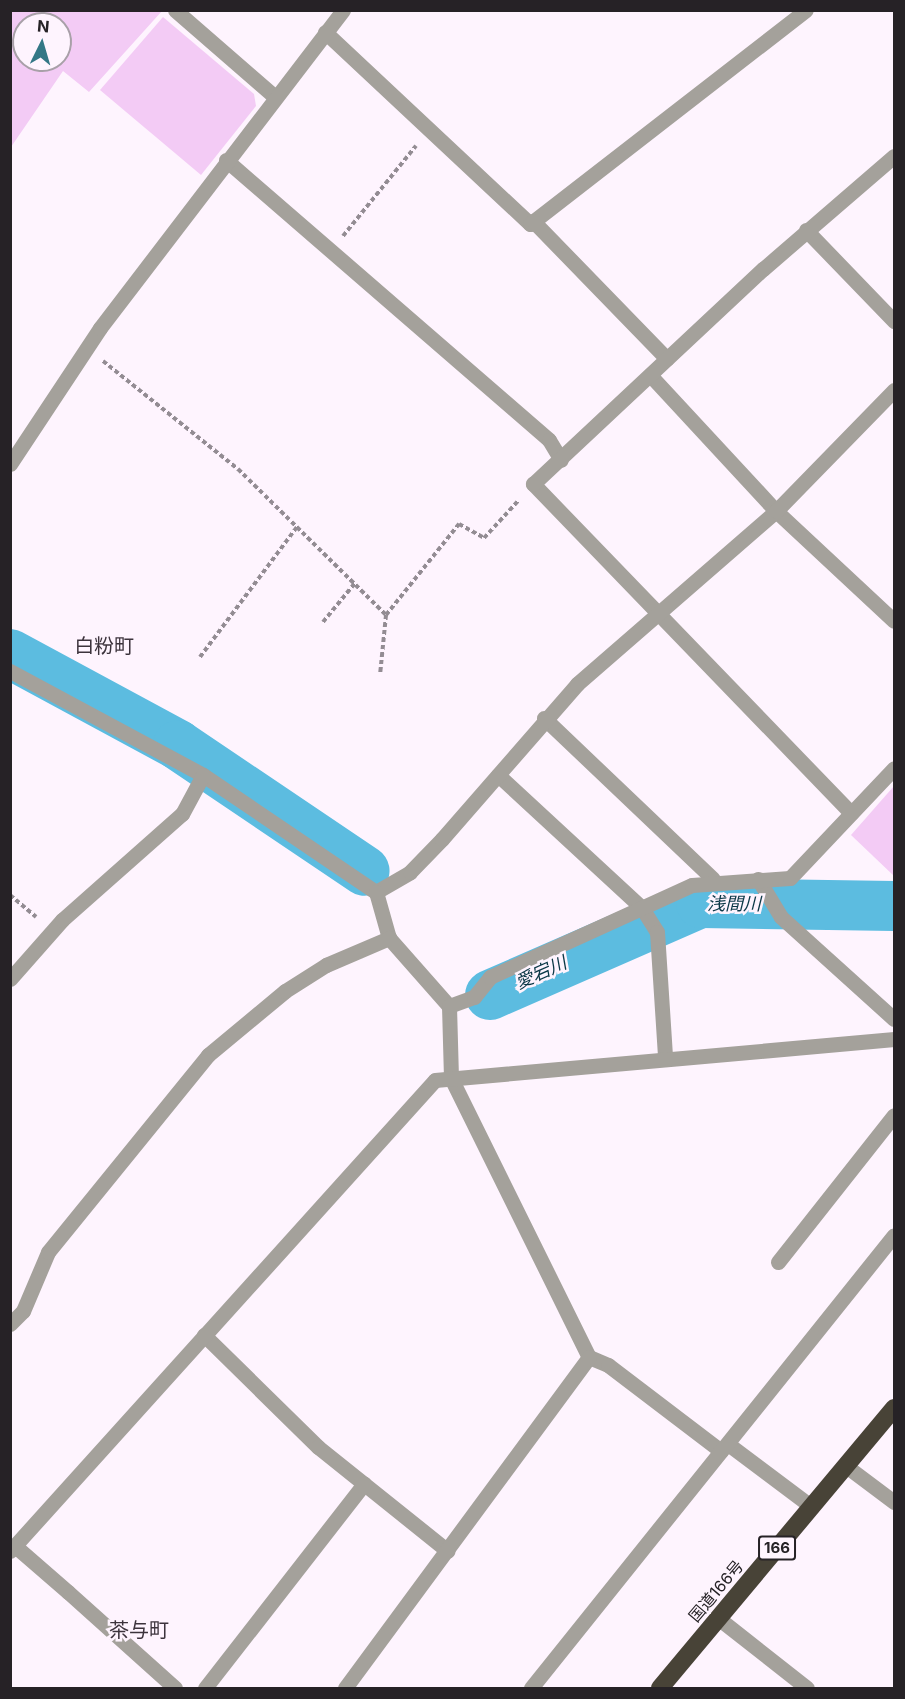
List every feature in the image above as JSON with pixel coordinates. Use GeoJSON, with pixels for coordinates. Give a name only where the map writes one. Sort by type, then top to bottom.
{"type":"FeatureCollection","features":[{"type":"Feature","properties":{"kind":"highway","name":"国道166号"},"geometry":{"type":"LineString","coordinates":[[660,1689],[894,1408]]}},
{"type":"Feature","properties":{"kind":"street"},"geometry":{"type":"LineString","coordinates":[[175,10],[274,97]]}},
{"type":"Feature","properties":{"kind":"street"},"geometry":{"type":"LineString","coordinates":[[13,453],[226,160],[343,10]]}},
{"type":"Feature","properties":{"kind":"street"},"geometry":{"type":"LineString","coordinates":[[325,32],[432,127],[530,224],[806,10]]}},
{"type":"Feature","properties":{"kind":"street"},"geometry":{"type":"LineString","coordinates":[[851,813],[658,618],[534,484],[806,230],[894,156]]}},
{"type":"Feature","properties":{"kind":"street"},"geometry":{"type":"LineString","coordinates":[[226,160],[333,249],[549,440],[561,460]]}},
{"type":"Feature","properties":{"kind":"street"},"geometry":{"type":"LineString","coordinates":[[533,221],[667,359]]}},
{"type":"Feature","properties":{"kind":"street"},"geometry":{"type":"LineString","coordinates":[[806,230],[894,321]]}},
{"type":"Feature","properties":{"kind":"street"},"geometry":{"type":"LineString","coordinates":[[650,375],[776,511],[894,621]]}},
{"type":"Feature","properties":{"kind":"street"},"geometry":{"type":"LineString","coordinates":[[376,891],[410,872],[498,775],[544,718],[776,511],[894,390]]}},
{"type":"Feature","properties":{"kind":"street"},"geometry":{"type":"LineString","coordinates":[[10,670],[203,775],[376,891],[389,938],[449,1006],[451,1078],[589,1357],[608,1365],[812,1507]]}},
{"type":"Feature","properties":{"kind":"street"},"geometry":{"type":"LineString","coordinates":[[544,718],[712,879]]}},
{"type":"Feature","properties":{"kind":"street"},"geometry":{"type":"LineString","coordinates":[[449,1006],[474,997],[490,977],[712,879],[790,878],[894,768]]}},
{"type":"Feature","properties":{"kind":"street"},"geometry":{"type":"LineString","coordinates":[[10,979],[55,934],[62,920],[182,814],[203,775]]}},
{"type":"Feature","properties":{"kind":"street"},"geometry":{"type":"LineString","coordinates":[[498,775],[643,910],[657,932],[665,1057]]}},
{"type":"Feature","properties":{"kind":"street"},"geometry":{"type":"LineString","coordinates":[[758,880],[781,917],[894,1019]]}},
{"type":"Feature","properties":{"kind":"street"},"geometry":{"type":"LineString","coordinates":[[10,1324],[23,1311],[48,1252],[208,1055],[285,991],[326,965],[389,938]]}},
{"type":"Feature","properties":{"kind":"street"},"geometry":{"type":"LineString","coordinates":[[175,1689],[68,1592],[12,1547],[435,1080],[665,1057],[894,1039]]}},
{"type":"Feature","properties":{"kind":"street"},"geometry":{"type":"LineString","coordinates":[[778,1262],[894,1115]]}},
{"type":"Feature","properties":{"kind":"street"},"geometry":{"type":"LineString","coordinates":[[531,1689],[894,1235]]}},
{"type":"Feature","properties":{"kind":"street"},"geometry":{"type":"LineString","coordinates":[[204,1335],[318,1447],[448,1551]]}},
{"type":"Feature","properties":{"kind":"street"},"geometry":{"type":"LineString","coordinates":[[345,1689],[589,1357]]}},
{"type":"Feature","properties":{"kind":"street"},"geometry":{"type":"LineString","coordinates":[[846,1466],[894,1502]]}},
{"type":"Feature","properties":{"kind":"street"},"geometry":{"type":"LineString","coordinates":[[205,1689],[364,1484]]}},
{"type":"Feature","properties":{"kind":"street"},"geometry":{"type":"LineString","coordinates":[[718,1618],[807,1689]]}},
{"type":"Feature","properties":{"kind":"path"},"geometry":{"type":"LineString","coordinates":[[333,249],[432,127]]}},
{"type":"Feature","properties":{"kind":"path"},"geometry":{"type":"LineString","coordinates":[[88,349],[238,469],[386,615]]}},
{"type":"Feature","properties":{"kind":"path"},"geometry":{"type":"LineString","coordinates":[[380,675],[386,615],[459,524],[484,538],[534,484]]}},
{"type":"Feature","properties":{"kind":"path"},"geometry":{"type":"LineString","coordinates":[[200,657],[297,527]]}},
{"type":"Feature","properties":{"kind":"path"},"geometry":{"type":"LineString","coordinates":[[323,622],[355,584]]}},
{"type":"Feature","properties":{"kind":"path"},"geometry":{"type":"LineString","coordinates":[[10,895],[55,934]]}},
{"type":"Feature","properties":{"kind":"shaded area"},"geometry":{"type":"Polygon","coordinates":[[[11,10],[162,10],[89,92],[64,72],[72,72],[72,12],[12,12],[12,72],[62,72],[11,147],[11,10]]]}},
{"type":"Feature","properties":{"kind":"shaded area"},"geometry":{"type":"Polygon","coordinates":[[[163,17],[254,94],[256,106],[201,175],[100,90],[163,17]]]}},
{"type":"Feature","properties":{"kind":"shaded area"},"geometry":{"type":"Polygon","coordinates":[[[894,786],[894,876],[851,835],[894,786]]]}},
{"type":"Feature","properties":{"kind":"waterway"},"geometry":{"type":"LineString","coordinates":[[10,654],[178,745],[365,871]]}},
{"type":"Feature","properties":{"kind":"waterway","name":"浅間川"},"geometry":{"type":"LineString","coordinates":[[490,995],[701,903],[894,906]]}},
{"type":"Feature","properties":{"kind":"district","name":"白粉町"},"geometry":{"type":"Point","coordinates":[104,646]}},
{"type":"Feature","properties":{"kind":"district","name":"茶与町"},"geometry":{"type":"Point","coordinates":[139,1630]}},
{"type":"Feature","properties":{"kind":"water label","name":"愛宕川"},"geometry":{"type":"Point","coordinates":[541,973]}}]}
